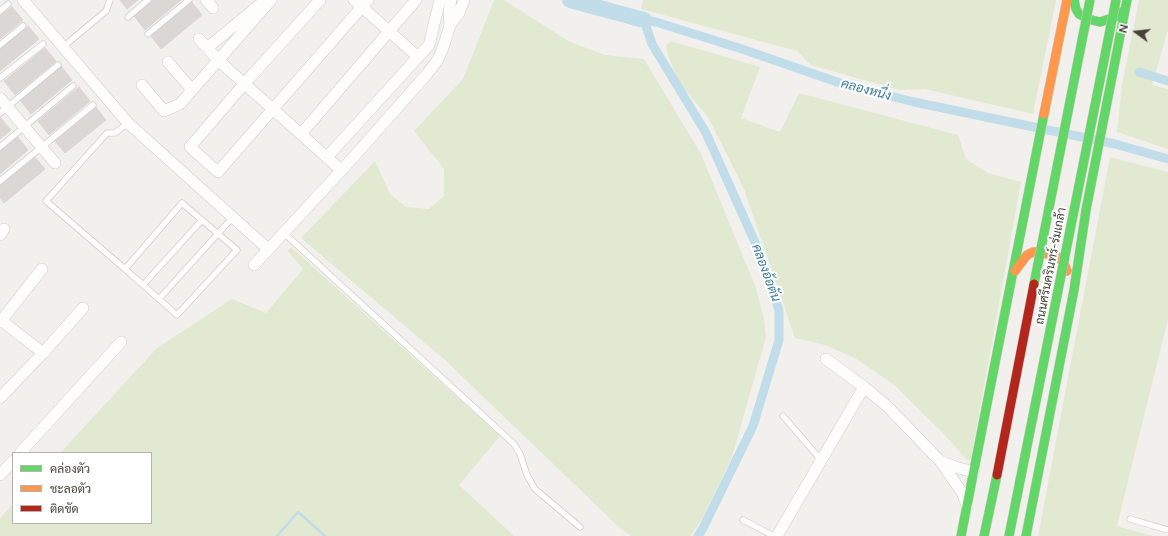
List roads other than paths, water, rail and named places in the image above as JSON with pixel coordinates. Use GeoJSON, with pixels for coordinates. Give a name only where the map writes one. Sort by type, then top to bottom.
{"type":"FeatureCollection","features":[{"type":"Feature","properties":{"kind":"main road"},"geometry":{"type":"LineString","coordinates":[[961,536],[1067,0]]}},
{"type":"Feature","properties":{"kind":"main road"},"geometry":{"type":"LineString","coordinates":[[1074,0],[1079,14],[1088,20],[1100,22],[1118,16],[1126,0]]}},
{"type":"Feature","properties":{"kind":"main road","name":"ถนนศรีนครินทร์-ร่มเกล้า"},"geometry":{"type":"LineString","coordinates":[[984,536],[1090,0]]}},
{"type":"Feature","properties":{"kind":"main road","name":"ถนนศรีนครินทร์-ร่มเกล้า"},"geometry":{"type":"LineString","coordinates":[[1009,536],[1116,0]]}},
{"type":"Feature","properties":{"kind":"main road","name":"ถนนศรีนครินทร์-ร่มเกล้า"},"geometry":{"type":"LineString","coordinates":[[1026,536],[1074,290],[1086,210],[1126,0]]}},
{"type":"Feature","properties":{"kind":"main road"},"geometry":{"type":"LineString","coordinates":[[1014,274],[1026,255],[1033,252],[1045,252],[1058,256],[1064,262],[1074,290]]}},
{"type":"Feature","properties":{"kind":"street"},"geometry":{"type":"LineString","coordinates":[[23,0],[62,48],[128,123],[268,249]]}},
{"type":"Feature","properties":{"kind":"street"},"geometry":{"type":"LineString","coordinates":[[207,48],[265,0]]}},
{"type":"Feature","properties":{"kind":"street"},"geometry":{"type":"LineString","coordinates":[[142,85],[164,111],[180,104],[271,0]]}},
{"type":"Feature","properties":{"kind":"street"},"geometry":{"type":"LineString","coordinates":[[320,0],[244,83],[190,147],[218,172],[273,109],[362,2],[418,57]]}},
{"type":"Feature","properties":{"kind":"street"},"geometry":{"type":"LineString","coordinates":[[301,134],[416,0]]}},
{"type":"Feature","properties":{"kind":"street"},"geometry":{"type":"LineString","coordinates":[[327,157],[429,45],[440,0]]}},
{"type":"Feature","properties":{"kind":"street"},"geometry":{"type":"LineString","coordinates":[[450,25],[449,12],[451,0]]}},
{"type":"Feature","properties":{"kind":"street"},"geometry":{"type":"LineString","coordinates":[[254,265],[342,170],[427,74],[437,61],[443,48],[450,25],[459,13],[464,0]]}},
{"type":"Feature","properties":{"kind":"street"},"geometry":{"type":"LineString","coordinates":[[199,39],[219,61],[342,170]]}},
{"type":"Feature","properties":{"kind":"street"},"geometry":{"type":"LineString","coordinates":[[168,62],[192,90]]}},
{"type":"Feature","properties":{"kind":"street"},"geometry":{"type":"LineString","coordinates":[[2,106],[24,127],[55,163]]}},
{"type":"Feature","properties":{"kind":"street"},"geometry":{"type":"LineString","coordinates":[[42,269],[1,321],[44,353]]}},
{"type":"Feature","properties":{"kind":"street"},"geometry":{"type":"LineString","coordinates":[[0,398],[44,353],[83,308]]}},
{"type":"Feature","properties":{"kind":"street"},"geometry":{"type":"LineString","coordinates":[[21,452],[121,342]]}},
{"type":"Feature","properties":{"kind":"street"},"geometry":{"type":"LineString","coordinates":[[826,359],[887,406],[942,462],[963,494],[967,507]]}},
{"type":"Feature","properties":{"kind":"street"},"geometry":{"type":"LineString","coordinates":[[776,536],[864,387]]}},
{"type":"Feature","properties":{"kind":"street"},"geometry":{"type":"LineString","coordinates":[[0,475],[12,462]]}},
{"type":"Feature","properties":{"kind":"street"},"geometry":{"type":"LineString","coordinates":[[942,462],[974,472]]}},
{"type":"Feature","properties":{"kind":"lane"},"geometry":{"type":"LineString","coordinates":[[62,48],[106,11],[110,0]]}},
{"type":"Feature","properties":{"kind":"lane"},"geometry":{"type":"LineString","coordinates":[[128,17],[148,0]]}},
{"type":"Feature","properties":{"kind":"lane"},"geometry":{"type":"LineString","coordinates":[[148,34],[189,0]]}},
{"type":"Feature","properties":{"kind":"lane"},"geometry":{"type":"LineString","coordinates":[[0,10],[8,4]]}},
{"type":"Feature","properties":{"kind":"lane"},"geometry":{"type":"LineString","coordinates":[[0,45],[23,26]]}},
{"type":"Feature","properties":{"kind":"lane"},"geometry":{"type":"LineString","coordinates":[[0,78],[43,44]]}},
{"type":"Feature","properties":{"kind":"lane"},"geometry":{"type":"LineString","coordinates":[[2,106],[58,65]]}},
{"type":"Feature","properties":{"kind":"lane"},"geometry":{"type":"LineString","coordinates":[[0,147],[73,86]]}},
{"type":"Feature","properties":{"kind":"lane"},"geometry":{"type":"LineString","coordinates":[[0,181],[93,104]]}},
{"type":"Feature","properties":{"kind":"lane"},"geometry":{"type":"LineString","coordinates":[[125,269],[182,203],[237,250],[177,315],[46,201],[107,133],[115,133],[128,123]]}},
{"type":"Feature","properties":{"kind":"lane"},"geometry":{"type":"LineString","coordinates":[[159,299],[233,217]]}},
{"type":"Feature","properties":{"kind":"lane"},"geometry":{"type":"LineString","coordinates":[[143,285],[202,220]]}},
{"type":"Feature","properties":{"kind":"lane"},"geometry":{"type":"LineString","coordinates":[[284,233],[514,444],[520,454],[527,475],[535,489],[580,528]]}},
{"type":"Feature","properties":{"kind":"lane"},"geometry":{"type":"LineString","coordinates":[[783,416],[821,460]]}},
{"type":"Feature","properties":{"kind":"lane"},"geometry":{"type":"LineString","coordinates":[[743,520],[776,536]]}},
{"type":"Feature","properties":{"kind":"lane"},"geometry":{"type":"LineString","coordinates":[[1130,520],[1168,530]]}},
{"type":"Feature","properties":{"kind":"waterway","name":"คลองหนึ่ง"},"geometry":{"type":"LineString","coordinates":[[570,0],[644,20]]}},
{"type":"Feature","properties":{"kind":"waterway","name":"คลองอ้อตัน"},"geometry":{"type":"LineString","coordinates":[[644,20],[652,44],[706,133],[758,249],[779,310],[779,340],[753,426],[698,536]]}},
{"type":"Feature","properties":{"kind":"waterway","name":"คลองหนึ่ง"},"geometry":{"type":"LineString","coordinates":[[644,20],[656,22],[742,49],[840,83],[914,102],[1115,144],[1168,159]]}},
{"type":"Feature","properties":{"kind":"waterway"},"geometry":{"type":"LineString","coordinates":[[1139,72],[1168,81]]}},
{"type":"Feature","properties":{"kind":"waterway"},"geometry":{"type":"LineString","coordinates":[[277,536],[298,512],[325,536]]}}]}
